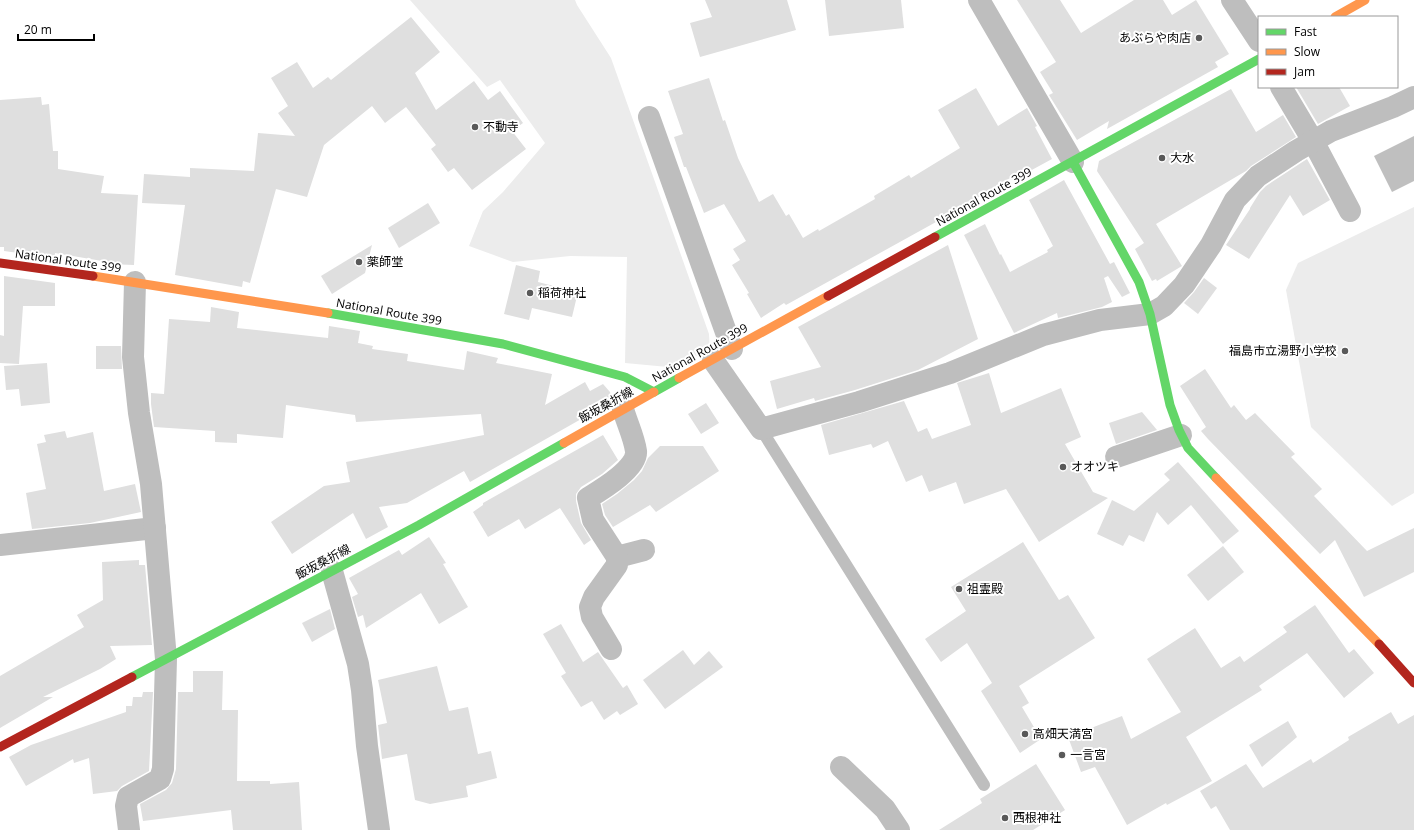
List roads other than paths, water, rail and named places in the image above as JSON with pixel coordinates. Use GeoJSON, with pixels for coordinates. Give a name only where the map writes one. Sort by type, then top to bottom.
{"type":"FeatureCollection","features":[{"type":"Feature","properties":{"kind":"main road"},"geometry":{"type":"LineString","coordinates":[[1337,16],[1365,0]]}},
{"type":"Feature","properties":{"kind":"main road","name":"National Route 399"},"geometry":{"type":"LineString","coordinates":[[0,263],[135,282],[357,318],[503,344],[625,377],[654,392],[1258,60]]}},
{"type":"Feature","properties":{"kind":"main road"},"geometry":{"type":"LineString","coordinates":[[1073,162],[1139,282],[1150,314],[1170,405],[1181,435],[1188,448],[1392,657],[1414,683]]}},
{"type":"Feature","properties":{"kind":"main road","name":"飯坂桑折線"},"geometry":{"type":"LineString","coordinates":[[0,747],[419,525],[654,392]]}},
{"type":"Feature","properties":{"kind":"street"},"geometry":{"type":"LineString","coordinates":[[979,0],[1073,162]]}},
{"type":"Feature","properties":{"kind":"street"},"geometry":{"type":"LineString","coordinates":[[1232,0],[1258,39]]}},
{"type":"Feature","properties":{"kind":"street"},"geometry":{"type":"LineString","coordinates":[[1282,88],[1313,141],[1350,211]]}},
{"type":"Feature","properties":{"kind":"street"},"geometry":{"type":"LineString","coordinates":[[713,360],[761,429],[859,402],[950,373],[1043,335],[1100,320],[1150,314],[1164,306],[1184,285],[1211,245],[1235,200],[1258,176],[1331,131],[1393,107],[1414,97]]}},
{"type":"Feature","properties":{"kind":"street"},"geometry":{"type":"LineString","coordinates":[[649,117],[732,349]]}},
{"type":"Feature","properties":{"kind":"street"},"geometry":{"type":"LineString","coordinates":[[129,830],[126,806],[128,797],[160,779],[163,769],[166,658],[151,484],[139,413],[133,357],[135,282]]}},
{"type":"Feature","properties":{"kind":"street"},"geometry":{"type":"LineString","coordinates":[[611,649],[592,617],[590,607],[594,597],[617,565],[617,557],[593,520],[588,498],[610,484],[633,463],[636,453],[623,409]]}},
{"type":"Feature","properties":{"kind":"street"},"geometry":{"type":"LineString","coordinates":[[1116,457],[1181,435]]}},
{"type":"Feature","properties":{"kind":"street"},"geometry":{"type":"LineString","coordinates":[[0,545],[155,528]]}},
{"type":"Feature","properties":{"kind":"street"},"geometry":{"type":"LineString","coordinates":[[617,557],[644,550]]}},
{"type":"Feature","properties":{"kind":"street"},"geometry":{"type":"LineString","coordinates":[[332,571],[358,664],[367,746],[379,830]]}},
{"type":"Feature","properties":{"kind":"street"},"geometry":{"type":"LineString","coordinates":[[842,767],[885,809],[899,830]]}},
{"type":"Feature","properties":{"kind":"lane"},"geometry":{"type":"LineString","coordinates":[[761,429],[984,785]]}},
{"type":"Feature","properties":{"kind":"place","name":"あぶらや肉店"},"geometry":{"type":"Point","coordinates":[1199,38]}},
{"type":"Feature","properties":{"kind":"place","name":"不動寺"},"geometry":{"type":"Point","coordinates":[475,127]}},
{"type":"Feature","properties":{"kind":"place","name":"大水"},"geometry":{"type":"Point","coordinates":[1162,158]}},
{"type":"Feature","properties":{"kind":"place","name":"薬師堂"},"geometry":{"type":"Point","coordinates":[359,262]}},
{"type":"Feature","properties":{"kind":"place","name":"稲荷神社"},"geometry":{"type":"Point","coordinates":[530,293]}},
{"type":"Feature","properties":{"kind":"place","name":"福島市立湯野小学校"},"geometry":{"type":"Point","coordinates":[1345,351]}},
{"type":"Feature","properties":{"kind":"place","name":"オオツキ"},"geometry":{"type":"Point","coordinates":[1063,467]}},
{"type":"Feature","properties":{"kind":"place","name":"祖霊殿"},"geometry":{"type":"Point","coordinates":[959,589]}},
{"type":"Feature","properties":{"kind":"place","name":"高畑天満宮"},"geometry":{"type":"Point","coordinates":[1025,734]}},
{"type":"Feature","properties":{"kind":"place","name":"一言宮"},"geometry":{"type":"Point","coordinates":[1062,755]}},
{"type":"Feature","properties":{"kind":"place","name":"西根神社"},"geometry":{"type":"Point","coordinates":[1005,818]}}]}
